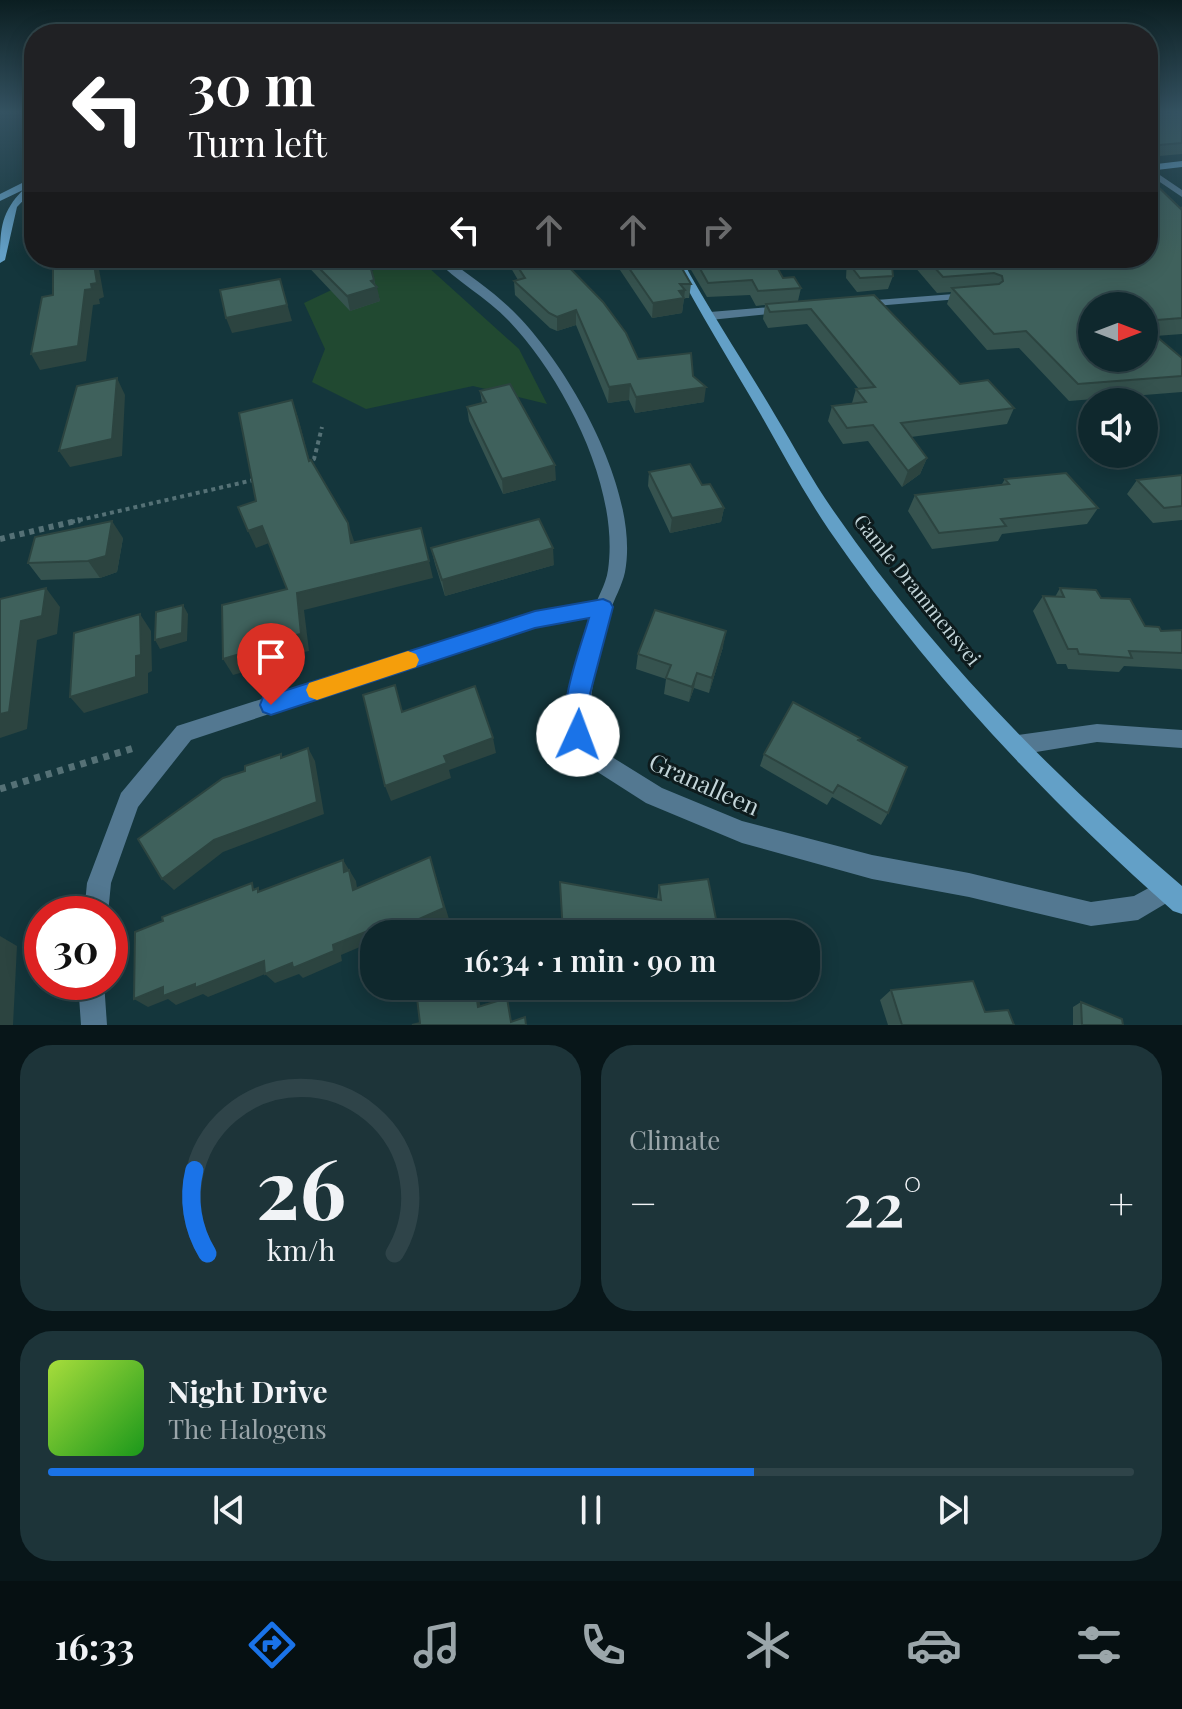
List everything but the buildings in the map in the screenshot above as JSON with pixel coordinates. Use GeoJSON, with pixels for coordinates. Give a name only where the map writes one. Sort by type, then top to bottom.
{"type":"FeatureCollection","features":[{"type":"Feature","properties":{"kind":"main road"},"geometry":{"type":"LineString","coordinates":[[1158,168],[1182,164]]}},
{"type":"Feature","properties":{"kind":"main road"},"geometry":{"type":"LineString","coordinates":[[0,198],[24,186]]}},
{"type":"Feature","properties":{"kind":"main road"},"geometry":{"type":"LineString","coordinates":[[0,260],[3,227],[12,206],[24,193]]}},
{"type":"Feature","properties":{"kind":"main road","name":"Gamle Drammensvei"},"geometry":{"type":"LineString","coordinates":[[682,268],[842,537],[923,640],[1018,745],[1174,896]]}},
{"type":"Feature","properties":{"kind":"street"},"geometry":{"type":"LineString","coordinates":[[1158,176],[1182,194]]}},
{"type":"Feature","properties":{"kind":"street"},"geometry":{"type":"LineString","coordinates":[[1158,186],[1182,194]]}},
{"type":"Feature","properties":{"kind":"street","name":"Granalleen"},"geometry":{"type":"LineString","coordinates":[[451,268],[514,320],[553,370],[590,439],[612,499],[618,539],[616,572],[579,694],[578,735],[604,764],[654,796],[757,836],[872,867],[969,885],[1091,914],[1138,908],[1174,896]]}},
{"type":"Feature","properties":{"kind":"street"},"geometry":{"type":"LineString","coordinates":[[848,305],[988,295]]}},
{"type":"Feature","properties":{"kind":"street"},"geometry":{"type":"LineString","coordinates":[[710,316],[802,309]]}},
{"type":"Feature","properties":{"kind":"street"},"geometry":{"type":"LineString","coordinates":[[98,896],[99,883],[129,801],[184,733],[535,619],[603,607]]}},
{"type":"Feature","properties":{"kind":"street"},"geometry":{"type":"LineString","coordinates":[[1018,745],[1097,733],[1182,739]]}},
{"type":"Feature","properties":{"kind":"street"},"geometry":{"type":"LineString","coordinates":[[92,1000],[94,1025]]}},
{"type":"Feature","properties":{"kind":"path"},"geometry":{"type":"LineString","coordinates":[[295,468],[314,459],[322,427]]}},
{"type":"Feature","properties":{"kind":"path"},"geometry":{"type":"LineString","coordinates":[[0,539],[271,476]]}},
{"type":"Feature","properties":{"kind":"path"},"geometry":{"type":"LineString","coordinates":[[0,789],[184,733]]}},
{"type":"Feature","properties":{"kind":"green space"},"geometry":{"type":"Polygon","coordinates":[[[378,268],[429,268],[519,349],[547,404],[473,386],[366,409],[312,382],[325,349],[304,303],[378,268]]]}},
{"type":"Feature","properties":{"kind":"slow traffic"},"geometry":{"type":"LineString","coordinates":[[317,690],[408,660]]}},
{"type":"Feature","properties":{"kind":"route"},"geometry":{"type":"LineString","coordinates":[[271,705],[535,619],[603,607],[579,694],[578,735]]}}]}
